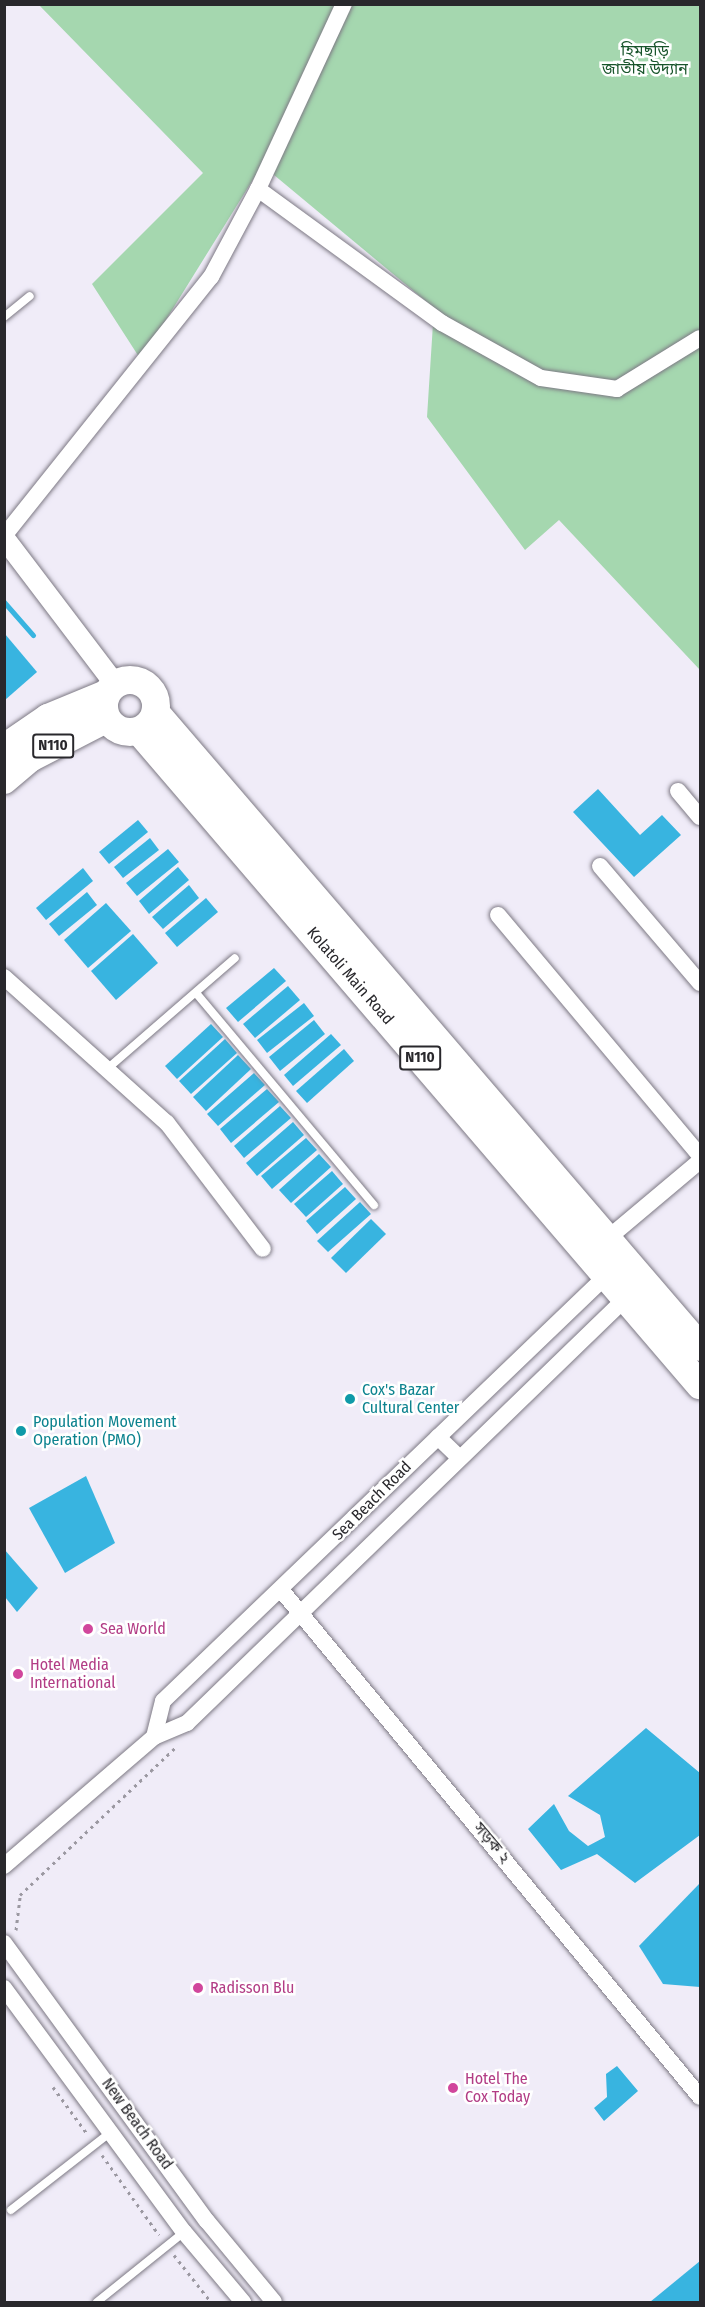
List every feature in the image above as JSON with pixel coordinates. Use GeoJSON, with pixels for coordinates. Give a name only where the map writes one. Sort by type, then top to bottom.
{"type":"FeatureCollection","features":[{"type":"Feature","properties":{"kind":"highway","name":"Kolatoli Main Road"},"geometry":{"type":"LineString","coordinates":[[109,699],[140,681],[156,700],[148,722],[318,920],[700,1385]]}},
{"type":"Feature","properties":{"kind":"highway"},"geometry":{"type":"LineString","coordinates":[[109,699],[121,731],[148,722]]}},
{"type":"Feature","properties":{"kind":"highway","name":"N110"},"geometry":{"type":"LineString","coordinates":[[4,748],[48,718],[109,699]]}},
{"type":"Feature","properties":{"kind":"highway","name":"N110"},"geometry":{"type":"LineString","coordinates":[[4,780],[109,699]]}},
{"type":"Feature","properties":{"kind":"highway","name":"Kolatoli Main Road"},"geometry":{"type":"LineString","coordinates":[[318,920],[607,1239],[700,1347]]}},
{"type":"Feature","properties":{"kind":"street"},"geometry":{"type":"LineString","coordinates":[[109,699],[4,537],[211,277],[258,189],[344,4]]}},
{"type":"Feature","properties":{"kind":"street"},"geometry":{"type":"LineString","coordinates":[[258,189],[442,323],[541,378],[616,389],[700,338]]}},
{"type":"Feature","properties":{"kind":"street"},"geometry":{"type":"LineString","coordinates":[[678,791],[700,817]]}},
{"type":"Feature","properties":{"kind":"street"},"geometry":{"type":"LineString","coordinates":[[600,866],[700,983]]}},
{"type":"Feature","properties":{"kind":"street"},"geometry":{"type":"LineString","coordinates":[[498,915],[700,1156]]}},
{"type":"Feature","properties":{"kind":"street"},"geometry":{"type":"LineString","coordinates":[[4,977],[167,1123],[262,1249]]}},
{"type":"Feature","properties":{"kind":"street"},"geometry":{"type":"LineString","coordinates":[[607,1239],[700,1161]]}},
{"type":"Feature","properties":{"kind":"street","name":"Sea Beach Road"},"geometry":{"type":"LineString","coordinates":[[154,1737],[163,1701],[282,1591],[438,1437],[608,1275]]}},
{"type":"Feature","properties":{"kind":"street","name":"Sea Beach Road"},"geometry":{"type":"LineString","coordinates":[[4,1866],[154,1737],[187,1723],[627,1297]]}},
{"type":"Feature","properties":{"kind":"street"},"geometry":{"type":"LineString","coordinates":[[438,1437],[460,1458]]}},
{"type":"Feature","properties":{"kind":"street","name":"সড়ক ২"},"geometry":{"type":"LineString","coordinates":[[282,1591],[700,2097]]}},
{"type":"Feature","properties":{"kind":"street","name":"New Beach Road"},"geometry":{"type":"LineString","coordinates":[[11,1940],[132,2117],[274,2302]]}},
{"type":"Feature","properties":{"kind":"street","name":"New Beach Road"},"geometry":{"type":"LineString","coordinates":[[4,1988],[184,2232],[243,2302]]}},
{"type":"Feature","properties":{"kind":"street"},"geometry":{"type":"LineString","coordinates":[[111,2132],[132,2117]]}},
{"type":"Feature","properties":{"kind":"lane"},"geometry":{"type":"LineString","coordinates":[[4,317],[30,296]]}},
{"type":"Feature","properties":{"kind":"lane"},"geometry":{"type":"LineString","coordinates":[[106,1069],[235,957]]}},
{"type":"Feature","properties":{"kind":"lane"},"geometry":{"type":"LineString","coordinates":[[196,993],[375,1205]]}},
{"type":"Feature","properties":{"kind":"lane"},"geometry":{"type":"LineString","coordinates":[[11,2210],[111,2132]]}},
{"type":"Feature","properties":{"kind":"lane"},"geometry":{"type":"LineString","coordinates":[[97,2302],[184,2232]]}},
{"type":"Feature","properties":{"kind":"path"},"geometry":{"type":"LineString","coordinates":[[11,1940],[14,1915],[20,1894],[182,1742]]}},
{"type":"Feature","properties":{"kind":"path"},"geometry":{"type":"LineString","coordinates":[[51,2084],[165,2245],[211,2302]]}},
{"type":"Feature","properties":{"kind":"green space","name":"হিমছড়ি জাতীয় উদ্যান"},"geometry":{"type":"Polygon","coordinates":[[[39,5],[700,5],[700,670],[559,520],[525,550],[427,417],[434,308],[262,165],[141,360],[92,284],[203,173],[39,5]]]}},
{"type":"Feature","properties":{"kind":"water"},"geometry":{"type":"Polygon","coordinates":[[[5,634],[37,672],[4,700],[5,634]]]}},
{"type":"Feature","properties":{"kind":"water"},"geometry":{"type":"Polygon","coordinates":[[[598,789],[640,835],[662,815],[681,835],[634,877],[573,812],[598,789]]]}},
{"type":"Feature","properties":{"kind":"water"},"geometry":{"type":"Polygon","coordinates":[[[138,820],[148,832],[109,864],[99,852],[138,820]]]}},
{"type":"Feature","properties":{"kind":"water"},"geometry":{"type":"Polygon","coordinates":[[[150,838],[159,850],[123,878],[114,867],[150,838]]]}},
{"type":"Feature","properties":{"kind":"water"},"geometry":{"type":"Polygon","coordinates":[[[168,849],[179,862],[137,896],[126,883],[168,849]]]}},
{"type":"Feature","properties":{"kind":"water"},"geometry":{"type":"Polygon","coordinates":[[[178,867],[189,880],[149,914],[139,901],[178,867]]]}},
{"type":"Feature","properties":{"kind":"water"},"geometry":{"type":"Polygon","coordinates":[[[83,868],[93,881],[46,920],[36,908],[83,868]]]}},
{"type":"Feature","properties":{"kind":"water"},"geometry":{"type":"Polygon","coordinates":[[[189,885],[199,898],[163,929],[152,917],[189,885]]]}},
{"type":"Feature","properties":{"kind":"water"},"geometry":{"type":"Polygon","coordinates":[[[87,892],[97,905],[59,936],[49,924],[87,892]]]}},
{"type":"Feature","properties":{"kind":"water"},"geometry":{"type":"Polygon","coordinates":[[[206,898],[218,912],[177,947],[165,933],[206,898]]]}},
{"type":"Feature","properties":{"kind":"water"},"geometry":{"type":"Polygon","coordinates":[[[106,903],[131,931],[88,968],[64,940],[106,903]]]}},
{"type":"Feature","properties":{"kind":"water"},"geometry":{"type":"Polygon","coordinates":[[[133,934],[158,963],[116,1000],[91,971],[133,934]]]}},
{"type":"Feature","properties":{"kind":"water"},"geometry":{"type":"Polygon","coordinates":[[[274,968],[286,981],[238,1022],[226,1008],[274,968]]]}},
{"type":"Feature","properties":{"kind":"water"},"geometry":{"type":"Polygon","coordinates":[[[288,986],[300,1000],[255,1038],[243,1024],[288,986]]]}},
{"type":"Feature","properties":{"kind":"water"},"geometry":{"type":"Polygon","coordinates":[[[304,1003],[314,1016],[267,1053],[257,1040],[304,1003]]]}},
{"type":"Feature","properties":{"kind":"water"},"geometry":{"type":"Polygon","coordinates":[[[314,1020],[325,1034],[280,1071],[269,1057],[314,1020]]]}},
{"type":"Feature","properties":{"kind":"water"},"geometry":{"type":"Polygon","coordinates":[[[211,1024],[223,1037],[177,1079],[165,1066],[211,1024]]]}},
{"type":"Feature","properties":{"kind":"water"},"geometry":{"type":"Polygon","coordinates":[[[331,1034],[341,1045],[293,1086],[284,1075],[331,1034]]]}},
{"type":"Feature","properties":{"kind":"water"},"geometry":{"type":"Polygon","coordinates":[[[225,1039],[237,1053],[191,1094],[179,1081],[225,1039]]]}},
{"type":"Feature","properties":{"kind":"water"},"geometry":{"type":"Polygon","coordinates":[[[344,1049],[354,1061],[307,1103],[296,1091],[344,1049]]]}},
{"type":"Feature","properties":{"kind":"water"},"geometry":{"type":"Polygon","coordinates":[[[238,1055],[251,1069],[206,1111],[193,1097],[238,1055]]]}},
{"type":"Feature","properties":{"kind":"water"},"geometry":{"type":"Polygon","coordinates":[[[254,1073],[265,1085],[218,1126],[207,1114],[254,1073]]]}},
{"type":"Feature","properties":{"kind":"water"},"geometry":{"type":"Polygon","coordinates":[[[267,1089],[279,1102],[231,1143],[220,1129],[267,1089]]]}},
{"type":"Feature","properties":{"kind":"water"},"geometry":{"type":"Polygon","coordinates":[[[280,1106],[291,1118],[244,1158],[234,1146],[280,1106]]]}},
{"type":"Feature","properties":{"kind":"water"},"geometry":{"type":"Polygon","coordinates":[[[293,1122],[304,1135],[257,1176],[246,1163],[293,1122]]]}},
{"type":"Feature","properties":{"kind":"water"},"geometry":{"type":"Polygon","coordinates":[[[306,1138],[317,1150],[272,1189],[261,1176],[306,1138]]]}},
{"type":"Feature","properties":{"kind":"water"},"geometry":{"type":"Polygon","coordinates":[[[319,1154],[331,1167],[291,1203],[279,1190],[319,1154]]]}},
{"type":"Feature","properties":{"kind":"water"},"geometry":{"type":"Polygon","coordinates":[[[332,1171],[343,1184],[306,1217],[294,1204],[332,1171]]]}},
{"type":"Feature","properties":{"kind":"water"},"geometry":{"type":"Polygon","coordinates":[[[345,1187],[356,1199],[317,1234],[306,1221],[345,1187]]]}},
{"type":"Feature","properties":{"kind":"water"},"geometry":{"type":"Polygon","coordinates":[[[360,1202],[371,1214],[328,1252],[317,1241],[360,1202]]]}},
{"type":"Feature","properties":{"kind":"water"},"geometry":{"type":"Polygon","coordinates":[[[371,1219],[386,1234],[346,1273],[331,1258],[371,1219]]]}},
{"type":"Feature","properties":{"kind":"water"},"geometry":{"type":"Polygon","coordinates":[[[86,1476],[115,1543],[65,1573],[29,1508],[86,1476]]]}},
{"type":"Feature","properties":{"kind":"water"},"geometry":{"type":"Polygon","coordinates":[[[4,1549],[38,1588],[17,1612],[5,1597],[4,1549]]]}},
{"type":"Feature","properties":{"kind":"water"},"geometry":{"type":"Polygon","coordinates":[[[646,1728],[700,1773],[700,1835],[635,1883],[597,1854],[561,1870],[528,1829],[554,1804],[569,1831],[588,1846],[605,1837],[600,1815],[568,1796],[646,1728]]]}},
{"type":"Feature","properties":{"kind":"water"},"geometry":{"type":"Polygon","coordinates":[[[700,1883],[700,1987],[663,1984],[639,1946],[700,1883]]]}},
{"type":"Feature","properties":{"kind":"water"},"geometry":{"type":"Polygon","coordinates":[[[617,2066],[638,2091],[604,2121],[594,2108],[607,2097],[606,2074],[617,2066]]]}},
{"type":"Feature","properties":{"kind":"water"},"geometry":{"type":"Polygon","coordinates":[[[700,2261],[700,2302],[650,2302],[700,2261]]]}},
{"type":"Feature","properties":{"kind":"waterway"},"geometry":{"type":"LineString","coordinates":[[4,602],[33,635]]}},
{"type":"Feature","properties":{"kind":"place","name":"Cox's Bazar Cultural Center"},"geometry":{"type":"Point","coordinates":[350,1399]}},
{"type":"Feature","properties":{"kind":"place","name":"Population Movement Operation (PMO)"},"geometry":{"type":"Point","coordinates":[21,1431]}},
{"type":"Feature","properties":{"kind":"place","name":"Sea World"},"geometry":{"type":"Point","coordinates":[88,1629]}},
{"type":"Feature","properties":{"kind":"place","name":"Hotel Media International"},"geometry":{"type":"Point","coordinates":[18,1674]}},
{"type":"Feature","properties":{"kind":"place","name":"Radisson Blu"},"geometry":{"type":"Point","coordinates":[198,1988]}},
{"type":"Feature","properties":{"kind":"place","name":"Hotel The Cox Today"},"geometry":{"type":"Point","coordinates":[453,2088]}}]}
